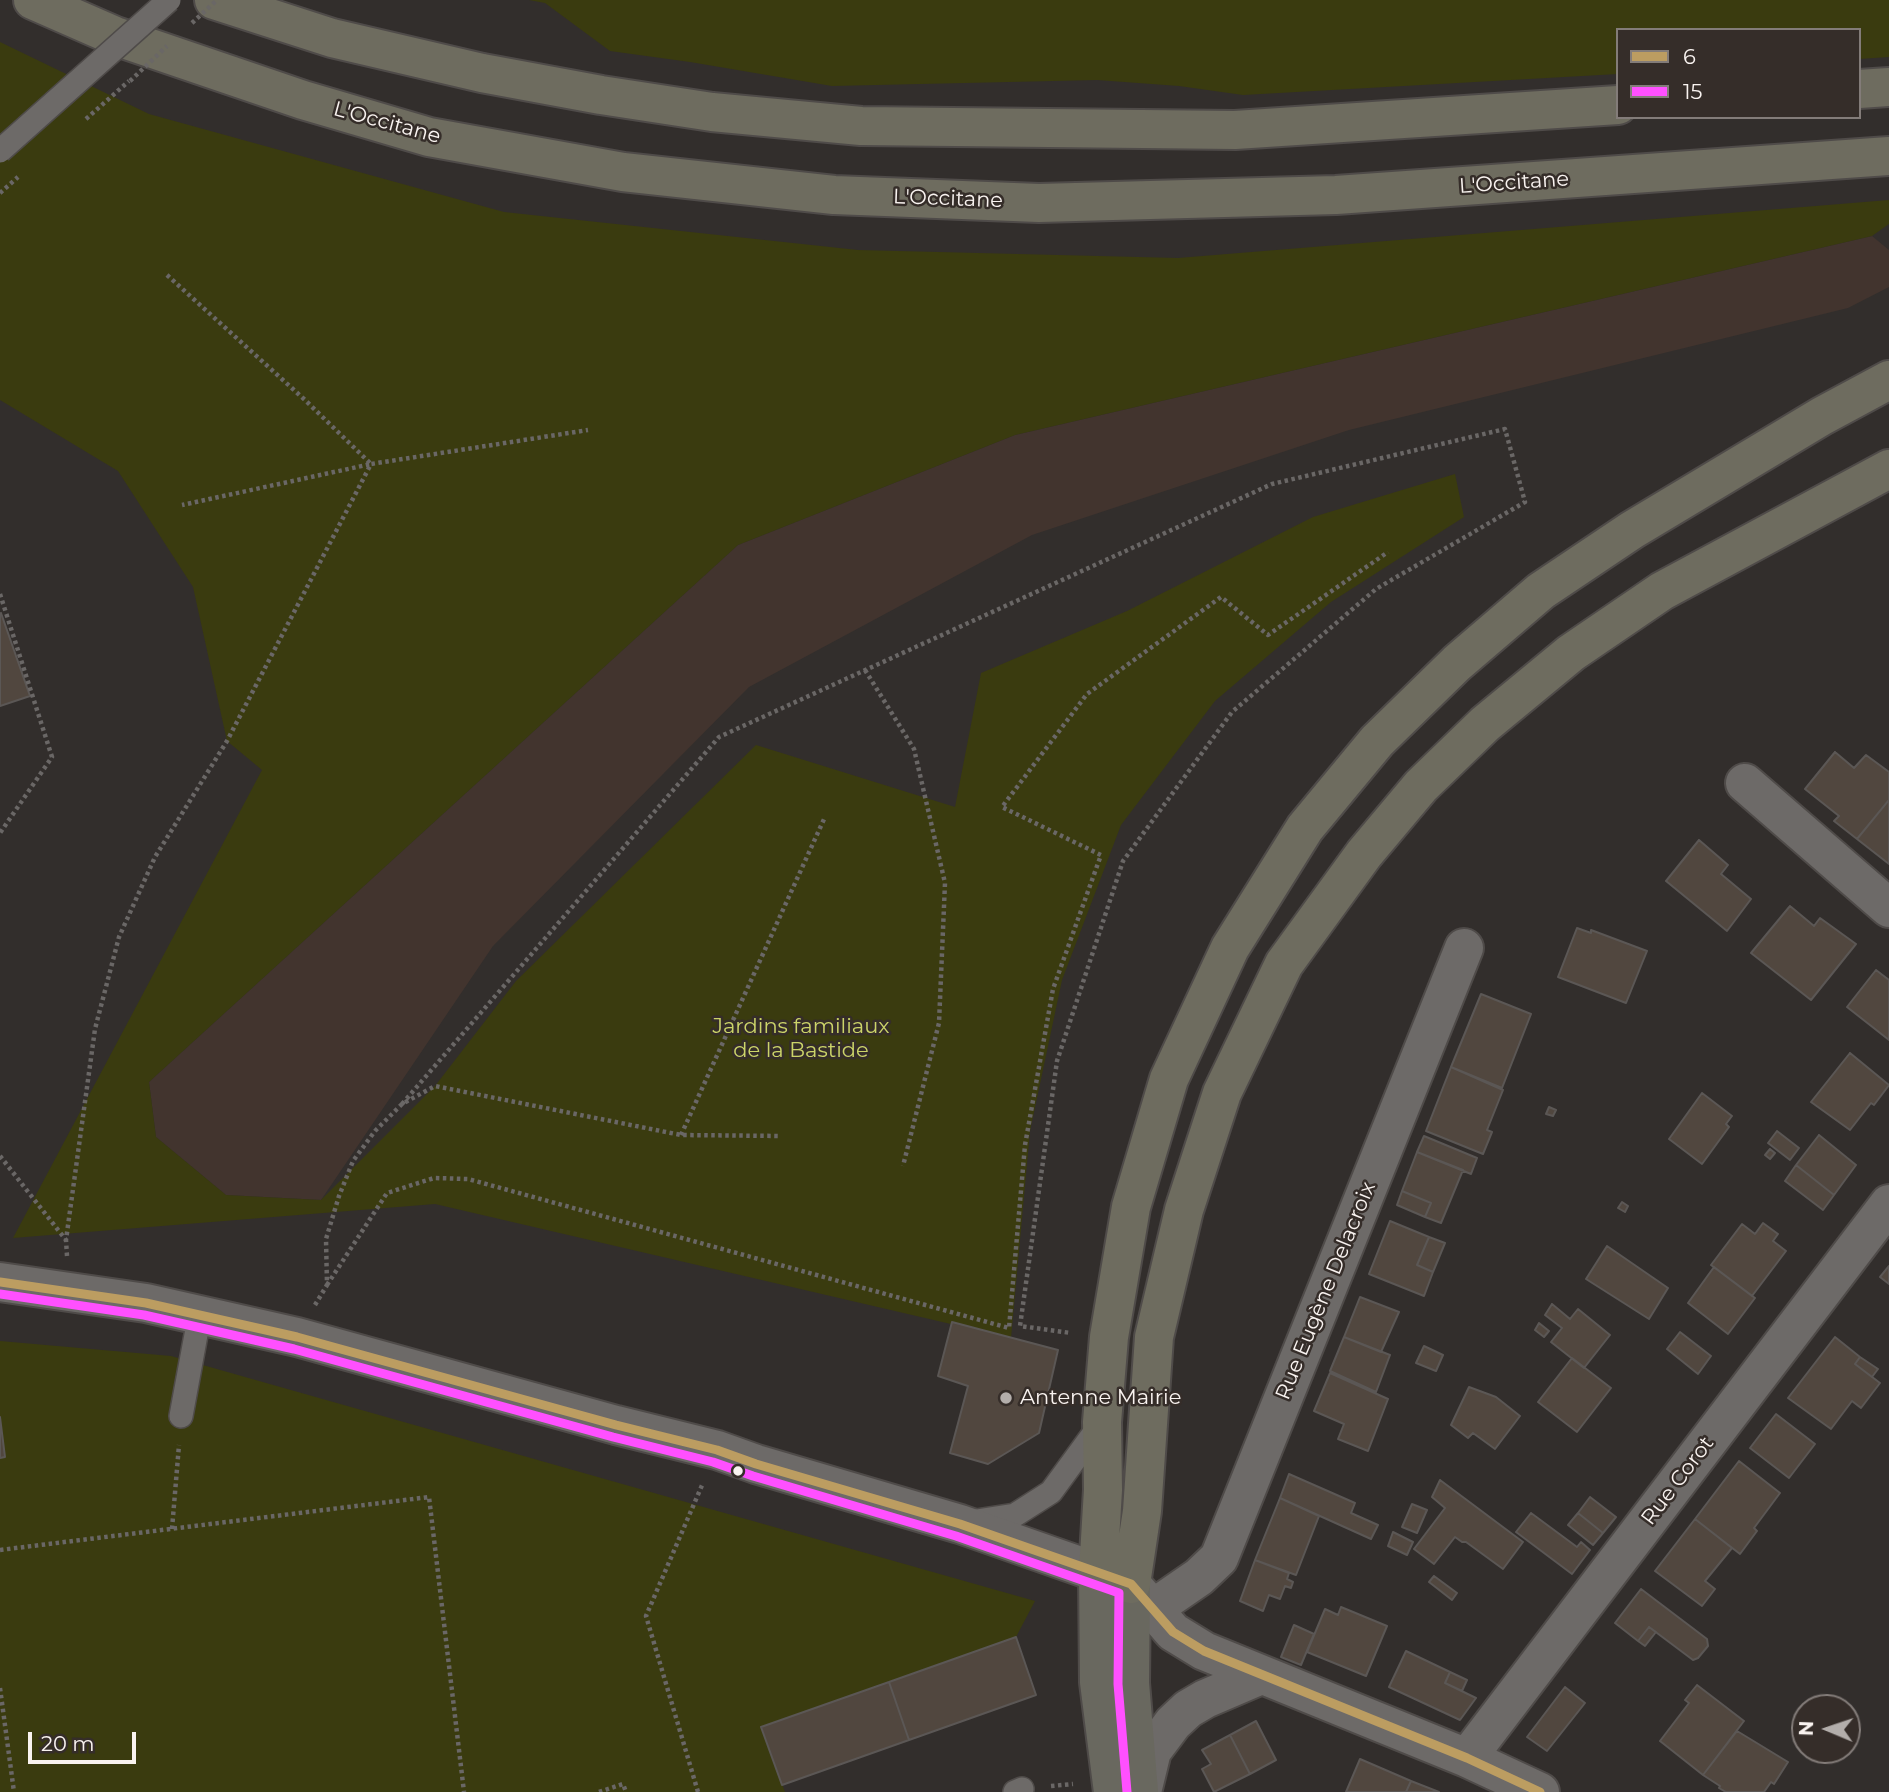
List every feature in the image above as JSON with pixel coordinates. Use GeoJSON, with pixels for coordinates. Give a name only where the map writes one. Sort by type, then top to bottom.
{"type":"FeatureCollection","features":[{"type":"Feature","properties":{"kind":"highway","name":"L'Occitane"},"geometry":{"type":"LineString","coordinates":[[33,0],[127,40],[303,100],[429,137],[622,172],[834,195],[1039,203],[1336,195],[1889,156]]}},
{"type":"Feature","properties":{"kind":"highway"},"geometry":{"type":"LineString","coordinates":[[214,0],[332,38],[482,73],[712,112],[860,125],[1235,130],[1616,104]]}},
{"type":"Feature","properties":{"kind":"highway"},"geometry":{"type":"LineString","coordinates":[[1861,89],[1889,87]]}},
{"type":"Feature","properties":{"kind":"highway"},"geometry":{"type":"LineString","coordinates":[[1128,1588],[1102,1490],[1102,1422],[1109,1338],[1130,1207],[1170,1079],[1230,948],[1305,828],[1377,741],[1457,663],[1541,591],[1632,530],[1822,416],[1889,380]]}},
{"type":"Feature","properties":{"kind":"highway"},"geometry":{"type":"LineString","coordinates":[[1128,1588],[1142,1511],[1154,1337],[1184,1210],[1222,1093],[1284,964],[1364,854],[1421,786],[1485,724],[1571,653],[1662,591],[1889,469]]}},
{"type":"Feature","properties":{"kind":"main road"},"geometry":{"type":"LineString","coordinates":[[1113,1792],[1099,1682],[1128,1588]]}},
{"type":"Feature","properties":{"kind":"main road"},"geometry":{"type":"LineString","coordinates":[[1128,1588],[1130,1682],[1140,1792]]}},
{"type":"Feature","properties":{"kind":"street"},"geometry":{"type":"LineString","coordinates":[[1745,783],[1889,908]]}},
{"type":"Feature","properties":{"kind":"street","name":"Rue Eugène Delacroix"},"geometry":{"type":"LineString","coordinates":[[1128,1588],[1199,1577],[1219,1558],[1464,948]]}},
{"type":"Feature","properties":{"kind":"street","name":"Rue Corot"},"geometry":{"type":"LineString","coordinates":[[1467,1758],[1889,1204]]}},
{"type":"Feature","properties":{"kind":"street"},"geometry":{"type":"LineString","coordinates":[[0,1282],[200,1313],[297,1337],[717,1450],[960,1524],[1128,1588],[1173,1632],[1205,1651],[1467,1758],[1540,1792]]}},
{"type":"Feature","properties":{"kind":"street"},"geometry":{"type":"LineString","coordinates":[[1140,1792],[1152,1751],[1173,1723],[1188,1709],[1205,1699],[1261,1675]]}},
{"type":"Feature","properties":{"kind":"lane"},"geometry":{"type":"LineString","coordinates":[[0,152],[169,0]]}},
{"type":"Feature","properties":{"kind":"lane"},"geometry":{"type":"LineString","coordinates":[[181,1416],[200,1313]]}},
{"type":"Feature","properties":{"kind":"lane"},"geometry":{"type":"LineString","coordinates":[[960,1524],[1015,1516],[1051,1492],[1102,1422]]}},
{"type":"Feature","properties":{"kind":"path"},"geometry":{"type":"LineString","coordinates":[[167,275],[371,464]]}},
{"type":"Feature","properties":{"kind":"path"},"geometry":{"type":"LineString","coordinates":[[327,1285],[326,1239],[353,1161],[375,1130],[402,1104],[719,737],[1272,484],[1505,429],[1525,502],[1376,589],[1233,712],[1123,861],[1057,1061],[1020,1326],[1109,1338]]}},
{"type":"Feature","properties":{"kind":"path"},"geometry":{"type":"LineString","coordinates":[[182,505],[371,464],[587,430]]}},
{"type":"Feature","properties":{"kind":"path"},"geometry":{"type":"LineString","coordinates":[[69,1292],[66,1240],[95,1029],[119,937],[155,857],[227,741],[371,464]]}},
{"type":"Feature","properties":{"kind":"path"},"geometry":{"type":"LineString","coordinates":[[297,1337],[327,1285],[387,1193],[435,1178],[468,1179],[1009,1328],[1025,1145],[1053,989],[1101,855],[1002,807],[1087,694],[1221,597],[1268,635],[1388,552]]}},
{"type":"Feature","properties":{"kind":"path"},"geometry":{"type":"LineString","coordinates":[[0,594],[52,757],[0,833]]}},
{"type":"Feature","properties":{"kind":"path"},"geometry":{"type":"LineString","coordinates":[[865,670],[914,749],[945,883],[939,1023],[903,1166]]}},
{"type":"Feature","properties":{"kind":"path"},"geometry":{"type":"LineString","coordinates":[[681,1135],[825,817]]}},
{"type":"Feature","properties":{"kind":"path"},"geometry":{"type":"LineString","coordinates":[[402,1104],[435,1086],[681,1135],[780,1136]]}},
{"type":"Feature","properties":{"kind":"path"},"geometry":{"type":"LineString","coordinates":[[0,1156],[66,1240]]}},
{"type":"Feature","properties":{"kind":"path"},"geometry":{"type":"LineString","coordinates":[[173,1529],[181,1416]]}},
{"type":"Feature","properties":{"kind":"path"},"geometry":{"type":"LineString","coordinates":[[698,1792],[646,1616],[717,1450]]}},
{"type":"Feature","properties":{"kind":"path"},"geometry":{"type":"LineString","coordinates":[[0,1550],[429,1497],[464,1792]]}},
{"type":"Feature","properties":{"kind":"path"},"geometry":{"type":"LineString","coordinates":[[0,1688],[14,1792]]}},
{"type":"Feature","properties":{"kind":"path"},"geometry":{"type":"LineString","coordinates":[[599,1792],[623,1784],[626,1792]]}},
{"type":"Feature","properties":{"kind":"shaded area"},"geometry":{"type":"Polygon","coordinates":[[[1872,236],[1889,250],[1889,287],[1848,308],[1349,430],[1032,535],[749,687],[493,946],[321,1200],[226,1195],[156,1137],[149,1082],[738,545],[1015,435],[1872,236]]]}},
{"type":"Feature","properties":{"kind":"green space"},"geometry":{"type":"Polygon","coordinates":[[[529,0],[1889,0],[1889,57],[1861,59],[1861,28],[1616,28],[1616,74],[1243,95],[1179,86],[1097,80],[832,86],[610,51],[545,3],[529,0]]]}},
{"type":"Feature","properties":{"kind":"green space","name":"Jardins familiaux de la Bastide"},"geometry":{"type":"Polygon","coordinates":[[[0,42],[149,114],[504,212],[858,250],[1178,258],[1889,200],[1889,224],[1872,236],[1015,435],[738,545],[149,1082],[156,1137],[226,1195],[321,1200],[435,1086],[516,981],[756,745],[955,807],[981,673],[1127,611],[1313,517],[1455,474],[1464,517],[1331,602],[1215,701],[1121,825],[1062,980],[1030,1131],[1011,1338],[435,1204],[13,1238],[262,770],[227,741],[193,587],[118,471],[0,400],[0,42]]]}},
{"type":"Feature","properties":{"kind":"green space"},"geometry":{"type":"Polygon","coordinates":[[[0,1341],[171,1356],[1035,1601],[1016,1637],[761,1727],[785,1792],[0,1792],[0,1341]]]}},
{"type":"Feature","properties":{"kind":"building"},"geometry":{"type":"Polygon","coordinates":[[[0,614],[30,696],[0,706],[0,614]]]}},
{"type":"Feature","properties":{"kind":"building"},"geometry":{"type":"Polygon","coordinates":[[[1835,752],[1854,768],[1866,755],[1889,772],[1889,800],[1857,839],[1834,821],[1839,816],[1805,789],[1835,752]]]}},
{"type":"Feature","properties":{"kind":"building"},"geometry":{"type":"Polygon","coordinates":[[[1889,800],[1889,864],[1857,839],[1889,800]]]}},
{"type":"Feature","properties":{"kind":"building"},"geometry":{"type":"Polygon","coordinates":[[[1699,840],[1728,865],[1721,874],[1751,899],[1727,931],[1666,881],[1699,840]]]}},
{"type":"Feature","properties":{"kind":"building"},"geometry":{"type":"Polygon","coordinates":[[[1790,906],[1814,926],[1820,918],[1856,944],[1811,1000],[1751,953],[1790,906]]]}},
{"type":"Feature","properties":{"kind":"building"},"geometry":{"type":"Polygon","coordinates":[[[1577,928],[1591,933],[1591,930],[1647,951],[1626,1003],[1558,977],[1577,928]]]}},
{"type":"Feature","properties":{"kind":"building"},"geometry":{"type":"Polygon","coordinates":[[[1876,970],[1889,980],[1889,1040],[1847,1007],[1876,970]]]}},
{"type":"Feature","properties":{"kind":"building"},"geometry":{"type":"Polygon","coordinates":[[[1481,994],[1531,1014],[1502,1088],[1451,1067],[1481,994]]]}},
{"type":"Feature","properties":{"kind":"building"},"geometry":{"type":"Polygon","coordinates":[[[1850,1053],[1889,1085],[1850,1130],[1811,1102],[1850,1053]]]}},
{"type":"Feature","properties":{"kind":"building"},"geometry":{"type":"Polygon","coordinates":[[[1451,1067],[1503,1090],[1487,1130],[1492,1132],[1483,1154],[1426,1131],[1451,1067]]]}},
{"type":"Feature","properties":{"kind":"building"},"geometry":{"type":"Polygon","coordinates":[[[1702,1093],[1732,1116],[1726,1124],[1729,1127],[1702,1164],[1669,1139],[1702,1093]]]}},
{"type":"Feature","properties":{"kind":"building"},"geometry":{"type":"Polygon","coordinates":[[[1549,1107],[1556,1110],[1553,1116],[1546,1114],[1549,1107]]]}},
{"type":"Feature","properties":{"kind":"building"},"geometry":{"type":"Polygon","coordinates":[[[1777,1131],[1799,1148],[1790,1160],[1768,1143],[1777,1131]]]}},
{"type":"Feature","properties":{"kind":"building"},"geometry":{"type":"Polygon","coordinates":[[[1819,1135],[1856,1165],[1834,1195],[1796,1165],[1819,1135]]]}},
{"type":"Feature","properties":{"kind":"building"},"geometry":{"type":"Polygon","coordinates":[[[1424,1136],[1477,1158],[1471,1174],[1417,1152],[1424,1136]]]}},
{"type":"Feature","properties":{"kind":"building"},"geometry":{"type":"Polygon","coordinates":[[[1770,1149],[1775,1153],[1770,1159],[1765,1155],[1770,1149]]]}},
{"type":"Feature","properties":{"kind":"building"},"geometry":{"type":"Polygon","coordinates":[[[1417,1152],[1463,1170],[1441,1223],[1425,1217],[1431,1203],[1402,1191],[1417,1152]]]}},
{"type":"Feature","properties":{"kind":"building"},"geometry":{"type":"Polygon","coordinates":[[[1796,1165],[1834,1195],[1823,1210],[1785,1181],[1796,1165]]]}},
{"type":"Feature","properties":{"kind":"building"},"geometry":{"type":"Polygon","coordinates":[[[1402,1191],[1431,1203],[1425,1217],[1397,1205],[1402,1191]]]}},
{"type":"Feature","properties":{"kind":"building"},"geometry":{"type":"Polygon","coordinates":[[[1622,1202],[1628,1206],[1625,1212],[1618,1208],[1622,1202]]]}},
{"type":"Feature","properties":{"kind":"building"},"geometry":{"type":"Polygon","coordinates":[[[1390,1221],[1429,1237],[1417,1265],[1433,1272],[1424,1296],[1369,1274],[1390,1221]]]}},
{"type":"Feature","properties":{"kind":"building"},"geometry":{"type":"Polygon","coordinates":[[[1763,1223],[1778,1234],[1773,1241],[1786,1251],[1752,1296],[1711,1265],[1742,1224],[1755,1234],[1763,1223]]]}},
{"type":"Feature","properties":{"kind":"building"},"geometry":{"type":"Polygon","coordinates":[[[1429,1237],[1445,1243],[1433,1272],[1417,1265],[1429,1237]]]}},
{"type":"Feature","properties":{"kind":"building"},"geometry":{"type":"Polygon","coordinates":[[[1607,1246],[1668,1288],[1649,1319],[1586,1279],[1607,1246]]]}},
{"type":"Feature","properties":{"kind":"building"},"geometry":{"type":"Polygon","coordinates":[[[1889,1266],[1889,1284],[1880,1277],[1889,1266]]]}},
{"type":"Feature","properties":{"kind":"building"},"geometry":{"type":"Polygon","coordinates":[[[1714,1267],[1755,1298],[1728,1334],[1688,1303],[1714,1267]]]}},
{"type":"Feature","properties":{"kind":"building"},"geometry":{"type":"Polygon","coordinates":[[[1360,1297],[1399,1312],[1381,1352],[1344,1337],[1360,1297]]]}},
{"type":"Feature","properties":{"kind":"building"},"geometry":{"type":"Polygon","coordinates":[[[1552,1304],[1570,1319],[1578,1309],[1610,1335],[1584,1368],[1551,1342],[1562,1328],[1545,1315],[1552,1304]]]}},
{"type":"Feature","properties":{"kind":"building","name":"Antenne Mairie"},"geometry":{"type":"Polygon","coordinates":[[[952,1322],[1058,1350],[1039,1433],[988,1464],[950,1453],[968,1386],[938,1376],[952,1322]]]}},
{"type":"Feature","properties":{"kind":"building"},"geometry":{"type":"Polygon","coordinates":[[[1539,1323],[1549,1331],[1544,1337],[1535,1330],[1539,1323]]]}},
{"type":"Feature","properties":{"kind":"building"},"geometry":{"type":"Polygon","coordinates":[[[1680,1332],[1711,1356],[1698,1374],[1667,1349],[1680,1332]]]}},
{"type":"Feature","properties":{"kind":"building"},"geometry":{"type":"Polygon","coordinates":[[[1344,1337],[1390,1355],[1376,1392],[1330,1371],[1344,1337]]]}},
{"type":"Feature","properties":{"kind":"building"},"geometry":{"type":"Polygon","coordinates":[[[1835,1337],[1860,1357],[1855,1364],[1880,1383],[1861,1408],[1852,1401],[1831,1429],[1788,1398],[1835,1337]]]}},
{"type":"Feature","properties":{"kind":"building"},"geometry":{"type":"Polygon","coordinates":[[[1424,1346],[1443,1355],[1436,1371],[1416,1363],[1424,1346]]]}},
{"type":"Feature","properties":{"kind":"building"},"geometry":{"type":"Polygon","coordinates":[[[1860,1357],[1878,1369],[1872,1377],[1855,1364],[1860,1357]]]}},
{"type":"Feature","properties":{"kind":"building"},"geometry":{"type":"Polygon","coordinates":[[[1572,1358],[1611,1388],[1577,1432],[1538,1402],[1572,1358]]]}},
{"type":"Feature","properties":{"kind":"building"},"geometry":{"type":"Polygon","coordinates":[[[1330,1373],[1388,1399],[1368,1451],[1338,1439],[1344,1424],[1314,1411],[1330,1373]]]}},
{"type":"Feature","properties":{"kind":"building"},"geometry":{"type":"Polygon","coordinates":[[[1469,1387],[1496,1397],[1520,1416],[1495,1449],[1473,1433],[1468,1438],[1451,1425],[1469,1387]]]}},
{"type":"Feature","properties":{"kind":"building"},"geometry":{"type":"Polygon","coordinates":[[[1776,1414],[1815,1444],[1789,1478],[1750,1448],[1776,1414]]]}},
{"type":"Feature","properties":{"kind":"building"},"geometry":{"type":"Polygon","coordinates":[[[0,1417],[5,1457],[0,1458],[0,1417]]]}},
{"type":"Feature","properties":{"kind":"building"},"geometry":{"type":"Polygon","coordinates":[[[1739,1461],[1780,1493],[1754,1528],[1757,1531],[1740,1554],[1695,1519],[1739,1461]]]}},
{"type":"Feature","properties":{"kind":"building"},"geometry":{"type":"Polygon","coordinates":[[[1289,1474],[1355,1503],[1351,1513],[1378,1525],[1371,1539],[1280,1498],[1289,1474]]]}},
{"type":"Feature","properties":{"kind":"building"},"geometry":{"type":"Polygon","coordinates":[[[1440,1480],[1523,1542],[1503,1569],[1455,1537],[1434,1564],[1414,1549],[1445,1508],[1432,1497],[1440,1480]]]}},
{"type":"Feature","properties":{"kind":"building"},"geometry":{"type":"Polygon","coordinates":[[[1590,1497],[1616,1517],[1603,1533],[1578,1513],[1590,1497]]]}},
{"type":"Feature","properties":{"kind":"building"},"geometry":{"type":"Polygon","coordinates":[[[1280,1498],[1319,1516],[1296,1575],[1255,1560],[1280,1498]]]}},
{"type":"Feature","properties":{"kind":"building"},"geometry":{"type":"Polygon","coordinates":[[[1412,1504],[1427,1510],[1417,1533],[1402,1527],[1412,1504]]]}},
{"type":"Feature","properties":{"kind":"building"},"geometry":{"type":"Polygon","coordinates":[[[1531,1513],[1577,1547],[1581,1542],[1590,1550],[1572,1574],[1516,1532],[1531,1513]]]}},
{"type":"Feature","properties":{"kind":"building"},"geometry":{"type":"Polygon","coordinates":[[[1578,1513],[1603,1533],[1593,1545],[1568,1525],[1578,1513]]]}},
{"type":"Feature","properties":{"kind":"building"},"geometry":{"type":"Polygon","coordinates":[[[1695,1519],[1732,1548],[1705,1581],[1715,1589],[1702,1606],[1655,1571],[1695,1519]]]}},
{"type":"Feature","properties":{"kind":"building"},"geometry":{"type":"Polygon","coordinates":[[[1393,1532],[1413,1542],[1407,1555],[1388,1546],[1393,1532]]]}},
{"type":"Feature","properties":{"kind":"building"},"geometry":{"type":"Polygon","coordinates":[[[1255,1560],[1289,1573],[1287,1579],[1293,1582],[1291,1588],[1285,1586],[1280,1599],[1269,1595],[1263,1611],[1240,1601],[1255,1560]]]}},
{"type":"Feature","properties":{"kind":"building"},"geometry":{"type":"Polygon","coordinates":[[[1434,1576],[1457,1593],[1452,1600],[1429,1582],[1434,1576]]]}},
{"type":"Feature","properties":{"kind":"building"},"geometry":{"type":"Polygon","coordinates":[[[1641,1589],[1707,1639],[1708,1646],[1698,1658],[1693,1660],[1649,1627],[1638,1641],[1615,1623],[1641,1589]]]}},
{"type":"Feature","properties":{"kind":"building"},"geometry":{"type":"Polygon","coordinates":[[[1341,1607],[1387,1626],[1366,1676],[1307,1652],[1325,1609],[1338,1615],[1341,1607]]]}},
{"type":"Feature","properties":{"kind":"building"},"geometry":{"type":"Polygon","coordinates":[[[1294,1625],[1314,1634],[1301,1665],[1281,1657],[1294,1625]]]}},
{"type":"Feature","properties":{"kind":"building"},"geometry":{"type":"Polygon","coordinates":[[[1649,1627],[1656,1632],[1645,1646],[1638,1641],[1649,1627]]]}},
{"type":"Feature","properties":{"kind":"building"},"geometry":{"type":"Polygon","coordinates":[[[1016,1637],[1036,1695],[909,1740],[889,1682],[1016,1637]]]}},
{"type":"Feature","properties":{"kind":"building"},"geometry":{"type":"Polygon","coordinates":[[[1406,1651],[1450,1672],[1445,1683],[1476,1698],[1460,1720],[1389,1687],[1406,1651]]]}},
{"type":"Feature","properties":{"kind":"building"},"geometry":{"type":"Polygon","coordinates":[[[1450,1672],[1467,1680],[1462,1691],[1445,1683],[1450,1672]]]}},
{"type":"Feature","properties":{"kind":"building"},"geometry":{"type":"Polygon","coordinates":[[[889,1682],[909,1740],[782,1785],[761,1727],[889,1682]]]}},
{"type":"Feature","properties":{"kind":"building"},"geometry":{"type":"Polygon","coordinates":[[[1697,1685],[1744,1721],[1703,1775],[1660,1741],[1689,1703],[1685,1700],[1697,1685]]]}},
{"type":"Feature","properties":{"kind":"building"},"geometry":{"type":"Polygon","coordinates":[[[1565,1687],[1585,1703],[1547,1751],[1527,1737],[1565,1687]]]}},
{"type":"Feature","properties":{"kind":"building"},"geometry":{"type":"Polygon","coordinates":[[[1256,1721],[1276,1760],[1250,1774],[1230,1735],[1256,1721]]]}},
{"type":"Feature","properties":{"kind":"building"},"geometry":{"type":"Polygon","coordinates":[[[1737,1731],[1788,1762],[1774,1784],[1771,1782],[1764,1792],[1726,1792],[1703,1775],[1737,1731]]]}},
{"type":"Feature","properties":{"kind":"building"},"geometry":{"type":"Polygon","coordinates":[[[1230,1735],[1250,1774],[1214,1792],[1202,1769],[1211,1764],[1202,1750],[1230,1735]]]}},
{"type":"Feature","properties":{"kind":"building"},"geometry":{"type":"Polygon","coordinates":[[[1360,1759],[1411,1781],[1406,1792],[1346,1792],[1360,1759]]]}},
{"type":"Feature","properties":{"kind":"building"},"geometry":{"type":"Polygon","coordinates":[[[1411,1781],[1439,1792],[1406,1792],[1411,1781]]]}},
{"type":"Feature","properties":{"kind":"transit line","name":"6"},"geometry":{"type":"LineString","coordinates":[[0,1282],[146,1303],[297,1337],[717,1450],[960,1524],[1131,1584],[1173,1632],[1204,1651],[1467,1758],[1540,1792]]}},
{"type":"Feature","properties":{"kind":"transit line","name":"15"},"geometry":{"type":"LineString","coordinates":[[0,1294],[144,1315],[294,1349],[713,1462],[956,1536],[1119,1593],[1118,1684],[1127,1792]]}},
{"type":"Feature","properties":{"kind":"place","name":"Antenne Mairie"},"geometry":{"type":"Point","coordinates":[1006,1398]}}]}
